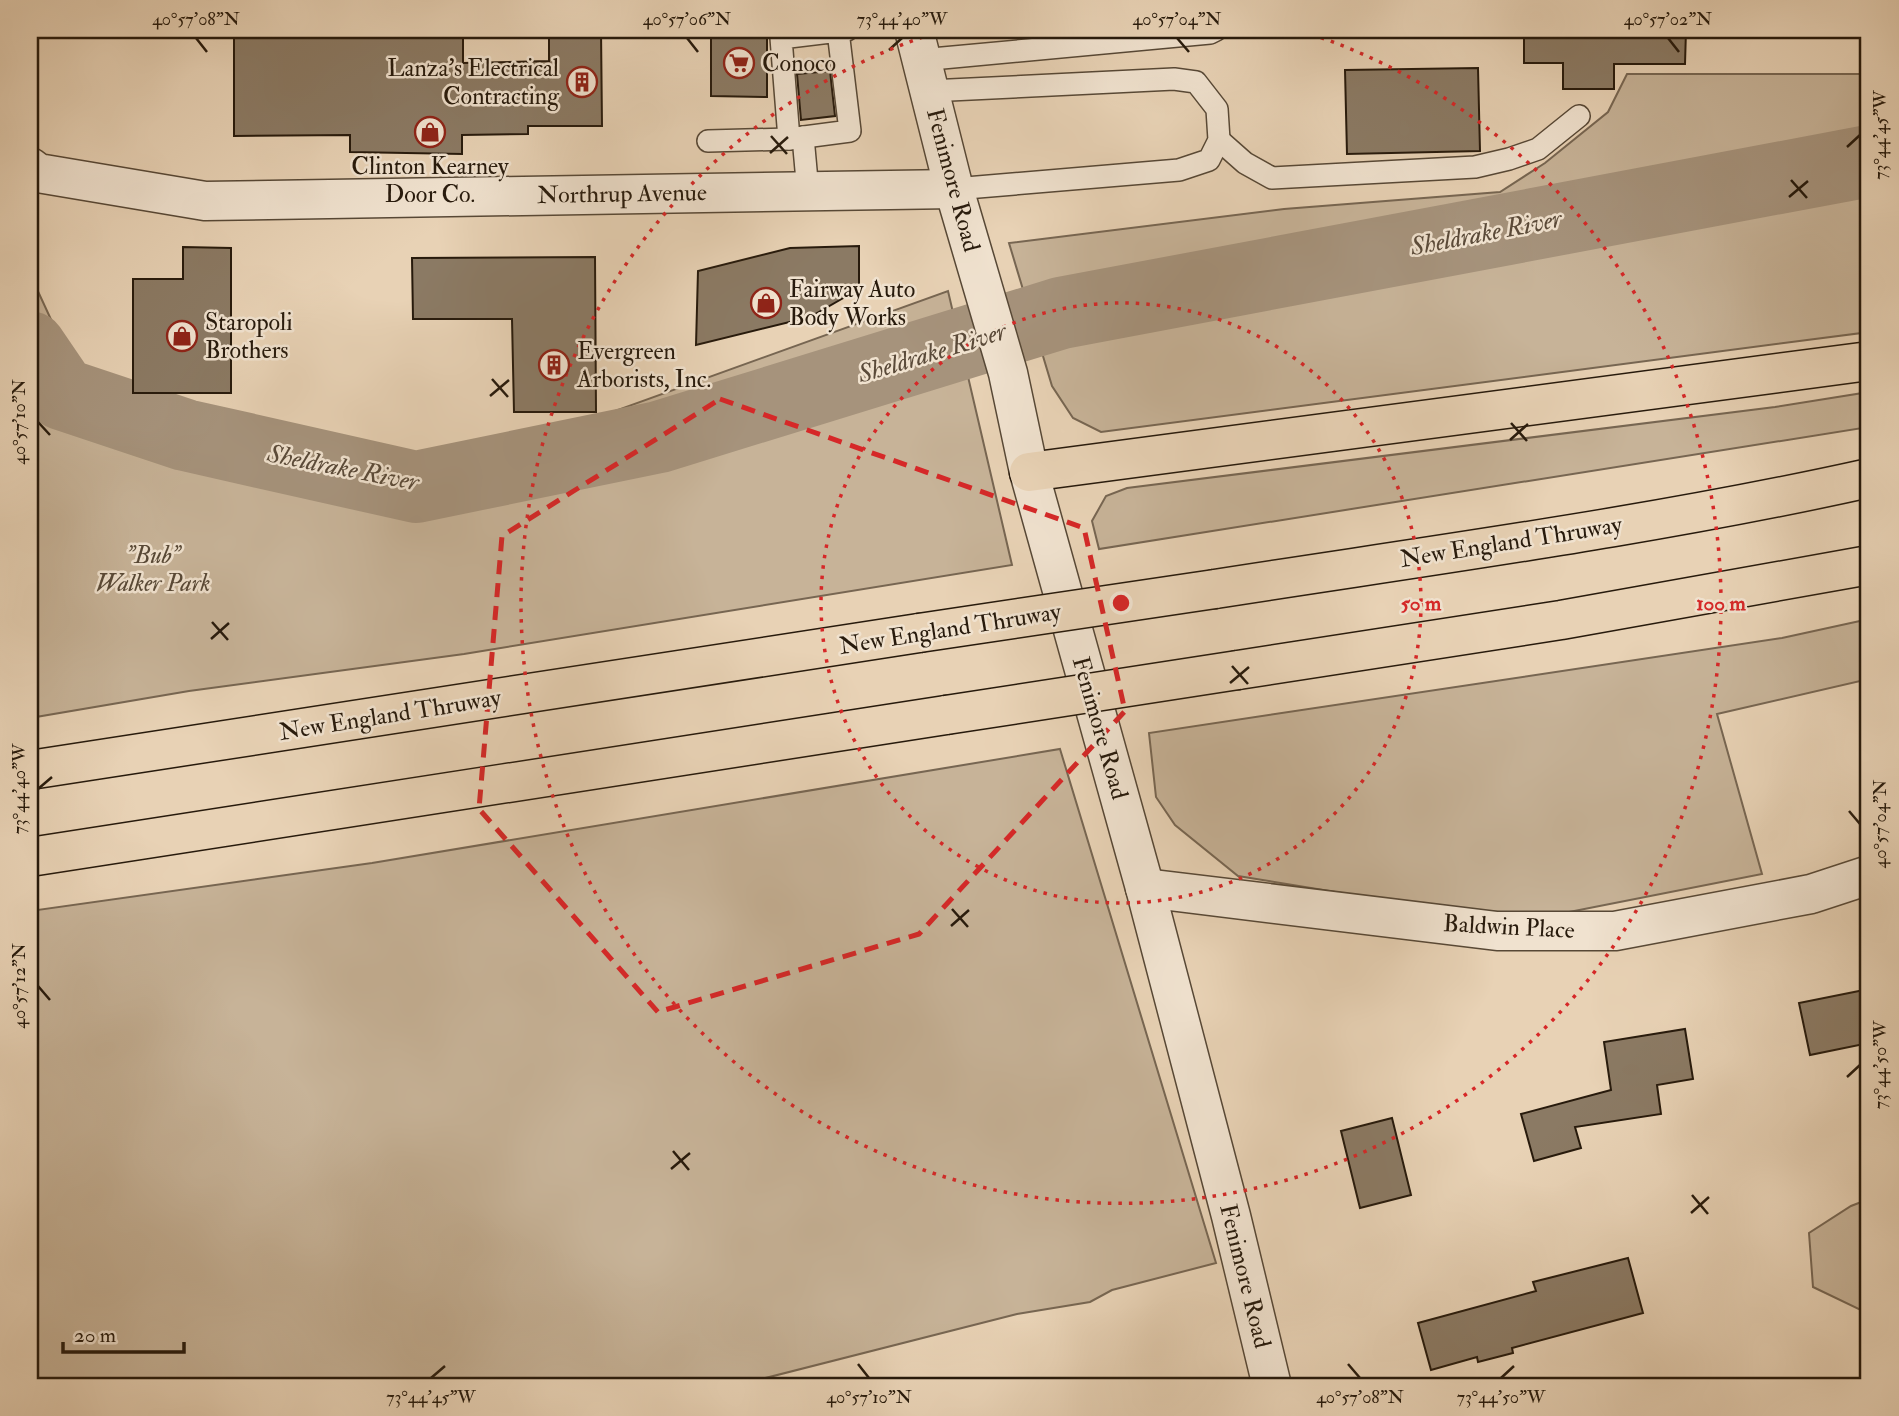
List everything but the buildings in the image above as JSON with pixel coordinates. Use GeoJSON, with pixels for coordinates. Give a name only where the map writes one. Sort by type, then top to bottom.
{"type":"FeatureCollection","features":[{"type":"Feature","properties":{"kind":"highway"},"geometry":{"type":"LineString","coordinates":[[1029,472],[1869,361]]}},
{"type":"Feature","properties":{"kind":"highway","name":"New England Thruway"},"geometry":{"type":"LineString","coordinates":[[30,771],[1555,536],[1869,478]]}},
{"type":"Feature","properties":{"kind":"highway"},"geometry":{"type":"LineString","coordinates":[[30,857],[1561,620],[1869,565]]}},
{"type":"Feature","properties":{"kind":"street","name":"Fenimore Road"},"geometry":{"type":"LineString","coordinates":[[921,60],[954,189],[1008,373],[1029,472],[1145,888],[1272,1386]]}},
{"type":"Feature","properties":{"kind":"street","name":"Northrup Avenue"},"geometry":{"type":"LineString","coordinates":[[30,167],[38,173],[205,201],[954,189]]}},
{"type":"Feature","properties":{"kind":"street","name":"Baldwin Place"},"geometry":{"type":"LineString","coordinates":[[1145,888],[1497,931],[1615,931],[1811,894],[1869,876]]}},
{"type":"Feature","properties":{"kind":"lane"},"geometry":{"type":"LineString","coordinates":[[708,141],[796,138],[850,131],[842,30],[781,38],[796,138],[808,192]]}},
{"type":"Feature","properties":{"kind":"lane"},"geometry":{"type":"LineString","coordinates":[[921,60],[1210,33],[1216,30]]}},
{"type":"Feature","properties":{"kind":"lane"},"geometry":{"type":"LineString","coordinates":[[921,60],[1196,82],[1217,109],[1219,140],[1209,160],[1179,170],[954,189]]}},
{"type":"Feature","properties":{"kind":"lane"},"geometry":{"type":"LineString","coordinates":[[1219,140],[1245,163],[1272,178],[1475,167],[1538,149],[1580,116]]}},
{"type":"Feature","properties":{"kind":"highlighted area"},"geometry":{"type":"Polygon","coordinates":[[[720,399],[1084,528],[1125,711],[919,934],[658,1012],[479,809],[502,536],[720,399]]]}},
{"type":"Feature","properties":{"kind":"green space"},"geometry":{"type":"Polygon","coordinates":[[[1627,74],[1869,74],[1869,332],[1101,432],[1073,418],[1052,386],[1009,243],[1284,209],[1500,192],[1545,163],[1608,112],[1627,74]]]}},
{"type":"Feature","properties":{"kind":"green space","name":"\"Bub\" Walker Park"},"geometry":{"type":"Polygon","coordinates":[[[30,274],[83,389],[432,466],[589,437],[612,412],[948,291],[1012,565],[464,654],[189,691],[30,718],[30,274]]]}},
{"type":"Feature","properties":{"kind":"green space"},"geometry":{"type":"Polygon","coordinates":[[[1869,392],[1869,427],[1099,549],[1092,521],[1106,496],[1127,488],[1775,407],[1869,392]]]}},
{"type":"Feature","properties":{"kind":"green space"},"geometry":{"type":"Polygon","coordinates":[[[1869,619],[1869,679],[1717,714],[1762,874],[1554,915],[1433,908],[1238,876],[1175,825],[1156,797],[1149,733],[1782,638],[1869,619]]]}},
{"type":"Feature","properties":{"kind":"green space"},"geometry":{"type":"Polygon","coordinates":[[[1060,749],[1216,1263],[1112,1290],[1090,1302],[1017,1314],[734,1386],[30,1386],[30,911],[372,863],[1060,749]]]}},
{"type":"Feature","properties":{"kind":"green space"},"geometry":{"type":"Polygon","coordinates":[[[1869,1199],[1869,1314],[1813,1287],[1809,1233],[1851,1206],[1869,1199]]]}},
{"type":"Feature","properties":{"kind":"waterway","name":"Sheldrake River"},"geometry":{"type":"LineString","coordinates":[[30,347],[62,394],[185,435],[416,487],[659,437],[1061,313],[1869,161]]}},
{"type":"Feature","properties":{"kind":"place","name":"Conoco"},"geometry":{"type":"Point","coordinates":[739,63]}},
{"type":"Feature","properties":{"kind":"place","name":"Lanza's Electrical Contracting"},"geometry":{"type":"Point","coordinates":[582,82]}},
{"type":"Feature","properties":{"kind":"place","name":"Clinton Kearney Door Co."},"geometry":{"type":"Point","coordinates":[430,132]}},
{"type":"Feature","properties":{"kind":"place","name":"Fairway Auto Body Works"},"geometry":{"type":"Point","coordinates":[766,303]}},
{"type":"Feature","properties":{"kind":"place","name":"Staropoli Brothers"},"geometry":{"type":"Point","coordinates":[182,336]}},
{"type":"Feature","properties":{"kind":"place","name":"Evergreen Arborists, Inc."},"geometry":{"type":"Point","coordinates":[554,365]}}]}
